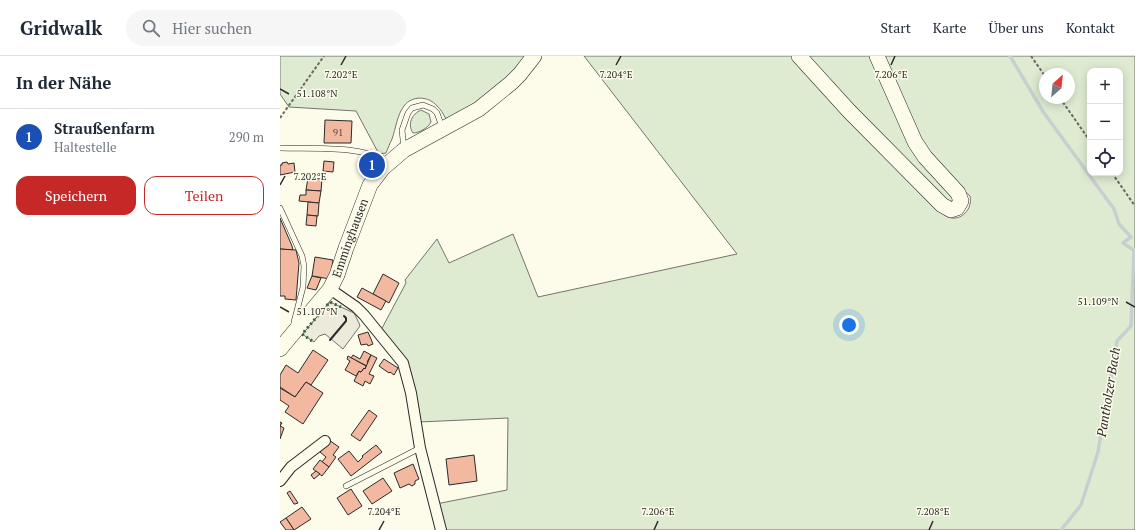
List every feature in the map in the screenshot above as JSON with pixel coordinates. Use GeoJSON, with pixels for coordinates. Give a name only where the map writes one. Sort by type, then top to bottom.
{"type":"FeatureCollection","features":[{"type":"Feature","properties":{"kind":"street"},"geometry":{"type":"LineString","coordinates":[[799,56],[849,111],[942,205],[951,210],[957,208],[961,201],[958,193],[920,150],[909,130],[877,56]]}},
{"type":"Feature","properties":{"kind":"street","name":"Emminghausen"},"geometry":{"type":"LineString","coordinates":[[280,349],[330,289],[337,275],[370,185],[386,164],[404,150],[471,114],[496,97],[515,79],[528,60]]}},
{"type":"Feature","properties":{"kind":"street","name":"Emminghausen"},"geometry":{"type":"LineString","coordinates":[[330,289],[356,307],[364,315],[403,363],[411,393],[420,448],[441,530]]}},
{"type":"Feature","properties":{"kind":"street"},"geometry":{"type":"LineString","coordinates":[[280,481],[291,467],[325,441]]}},
{"type":"Feature","properties":{"kind":"lane"},"geometry":{"type":"LineString","coordinates":[[404,150],[402,130],[408,113],[412,108],[423,105],[434,110],[437,113],[443,130]]}},
{"type":"Feature","properties":{"kind":"lane"},"geometry":{"type":"LineString","coordinates":[[280,148],[350,150],[377,156],[386,164]]}},
{"type":"Feature","properties":{"kind":"lane"},"geometry":{"type":"LineString","coordinates":[[280,208],[302,256],[304,266],[303,287],[294,322],[295,330]]}},
{"type":"Feature","properties":{"kind":"lane"},"geometry":{"type":"LineString","coordinates":[[346,486],[420,448]]}},
{"type":"Feature","properties":{"kind":"path"},"geometry":{"type":"LineString","coordinates":[[280,118],[324,56]]}},
{"type":"Feature","properties":{"kind":"path"},"geometry":{"type":"LineString","coordinates":[[1031,56],[1039,68]]}},
{"type":"Feature","properties":{"kind":"path"},"geometry":{"type":"LineString","coordinates":[[1064,104],[1089,140]]}},
{"type":"Feature","properties":{"kind":"path"},"geometry":{"type":"LineString","coordinates":[[1114,176],[1135,206]]}},
{"type":"Feature","properties":{"kind":"green space"},"geometry":{"type":"Polygon","coordinates":[[[280,56],[528,56],[490,96],[446,119],[440,109],[430,100],[420,98],[407,102],[400,113],[386,153],[379,154],[356,111],[289,107],[280,94],[280,56]]]}},
{"type":"Feature","properties":{"kind":"green space"},"geometry":{"type":"Polygon","coordinates":[[[584,56],[794,56],[935,207],[948,217],[957,218],[968,210],[970,205],[970,196],[944,173],[923,147],[881,56],[1135,56],[1135,530],[442,530],[436,504],[507,490],[508,418],[419,422],[417,402],[381,330],[406,283],[405,280],[437,239],[449,263],[513,234],[538,297],[737,254],[584,56]]]}},
{"type":"Feature","properties":{"kind":"green space"},"geometry":{"type":"Polygon","coordinates":[[[805,56],[872,56],[951,193],[953,199],[951,202],[949,202],[805,56]]]}},
{"type":"Feature","properties":{"kind":"green space"},"geometry":{"type":"Polygon","coordinates":[[[421,110],[429,114],[431,122],[423,130],[413,133],[410,126],[411,120],[415,114],[421,110]]]}},
{"type":"Feature","properties":{"kind":"shaded area"},"geometry":{"type":"Polygon","coordinates":[[[330,302],[354,313],[360,326],[343,349],[325,334],[319,336],[314,342],[302,334],[330,302]]]}},
{"type":"Feature","properties":{"kind":"building"},"geometry":{"type":"Polygon","coordinates":[[[325,120],[352,121],[351,143],[324,143],[325,120]]]}},
{"type":"Feature","properties":{"kind":"building"},"geometry":{"type":"Polygon","coordinates":[[[324,161],[334,162],[333,172],[323,171],[324,161]]]}},
{"type":"Feature","properties":{"kind":"building"},"geometry":{"type":"Polygon","coordinates":[[[287,162],[288,164],[294,163],[295,172],[280,175],[280,165],[287,162]]]}},
{"type":"Feature","properties":{"kind":"building"},"geometry":{"type":"Polygon","coordinates":[[[308,178],[322,179],[321,191],[306,190],[308,178]]]}},
{"type":"Feature","properties":{"kind":"building"},"geometry":{"type":"Polygon","coordinates":[[[306,190],[321,191],[319,203],[299,201],[300,195],[306,195],[306,190]]]}},
{"type":"Feature","properties":{"kind":"building"},"geometry":{"type":"Polygon","coordinates":[[[308,202],[319,203],[318,216],[307,215],[308,202]]]}},
{"type":"Feature","properties":{"kind":"building"},"geometry":{"type":"Polygon","coordinates":[[[307,215],[317,216],[316,226],[306,225],[307,215]]]}},
{"type":"Feature","properties":{"kind":"building"},"geometry":{"type":"Polygon","coordinates":[[[280,218],[292,246],[293,250],[280,249],[280,218]]]}},
{"type":"Feature","properties":{"kind":"building"},"geometry":{"type":"Polygon","coordinates":[[[280,249],[296,250],[299,263],[296,300],[285,299],[285,296],[280,296],[280,249]]]}},
{"type":"Feature","properties":{"kind":"building"},"geometry":{"type":"Polygon","coordinates":[[[315,257],[333,260],[330,279],[312,276],[315,257]]]}},
{"type":"Feature","properties":{"kind":"building"},"geometry":{"type":"Polygon","coordinates":[[[383,274],[399,283],[389,303],[373,294],[383,274]]]}},
{"type":"Feature","properties":{"kind":"building"},"geometry":{"type":"Polygon","coordinates":[[[312,276],[321,278],[316,290],[307,288],[312,276]]]}},
{"type":"Feature","properties":{"kind":"building"},"geometry":{"type":"Polygon","coordinates":[[[362,288],[386,301],[381,310],[357,297],[362,288]]]}},
{"type":"Feature","properties":{"kind":"building"},"geometry":{"type":"Polygon","coordinates":[[[368,332],[373,344],[368,346],[367,344],[361,345],[358,335],[368,332]]]}},
{"type":"Feature","properties":{"kind":"building"},"geometry":{"type":"Polygon","coordinates":[[[313,350],[328,360],[311,385],[306,382],[295,397],[280,387],[280,375],[286,365],[298,373],[313,350]]]}},
{"type":"Feature","properties":{"kind":"building"},"geometry":{"type":"Polygon","coordinates":[[[364,351],[371,355],[367,362],[367,366],[351,358],[353,355],[360,359],[364,351]]]}},
{"type":"Feature","properties":{"kind":"building"},"geometry":{"type":"Polygon","coordinates":[[[371,355],[377,358],[369,374],[374,376],[370,384],[365,381],[363,386],[354,381],[359,371],[361,372],[364,368],[365,369],[371,355]]]}},
{"type":"Feature","properties":{"kind":"building"},"geometry":{"type":"Polygon","coordinates":[[[348,356],[366,366],[361,372],[359,371],[356,376],[345,370],[350,361],[347,359],[348,356]]]}},
{"type":"Feature","properties":{"kind":"building"},"geometry":{"type":"Polygon","coordinates":[[[384,359],[398,368],[394,375],[379,366],[384,359]]]}},
{"type":"Feature","properties":{"kind":"building"},"geometry":{"type":"Polygon","coordinates":[[[306,382],[323,393],[303,424],[285,412],[289,406],[280,400],[280,388],[295,397],[306,382]]]}},
{"type":"Feature","properties":{"kind":"building"},"geometry":{"type":"Polygon","coordinates":[[[369,410],[377,416],[360,441],[351,435],[369,410]]]}},
{"type":"Feature","properties":{"kind":"building"},"geometry":{"type":"Polygon","coordinates":[[[280,426],[284,428],[280,439],[280,426]]]}},
{"type":"Feature","properties":{"kind":"building"},"geometry":{"type":"Polygon","coordinates":[[[329,440],[339,447],[333,455],[336,457],[329,467],[322,462],[326,457],[320,452],[329,440]]]}},
{"type":"Feature","properties":{"kind":"building"},"geometry":{"type":"Polygon","coordinates":[[[376,445],[382,452],[351,476],[338,459],[349,451],[358,462],[363,457],[362,456],[376,445]]]}},
{"type":"Feature","properties":{"kind":"building"},"geometry":{"type":"Polygon","coordinates":[[[474,455],[477,481],[449,485],[446,459],[474,455]]]}},
{"type":"Feature","properties":{"kind":"building"},"geometry":{"type":"Polygon","coordinates":[[[320,460],[329,467],[322,476],[313,469],[320,460]]]}},
{"type":"Feature","properties":{"kind":"building"},"geometry":{"type":"Polygon","coordinates":[[[413,464],[419,479],[415,481],[415,484],[412,486],[409,484],[400,488],[394,473],[413,464]]]}},
{"type":"Feature","properties":{"kind":"building"},"geometry":{"type":"Polygon","coordinates":[[[316,471],[320,474],[314,479],[311,475],[316,471]]]}},
{"type":"Feature","properties":{"kind":"building"},"geometry":{"type":"Polygon","coordinates":[[[383,478],[392,491],[372,504],[363,491],[383,478]]]}},
{"type":"Feature","properties":{"kind":"building"},"geometry":{"type":"Polygon","coordinates":[[[351,489],[362,506],[348,515],[337,498],[351,489]]]}},
{"type":"Feature","properties":{"kind":"building"},"geometry":{"type":"Polygon","coordinates":[[[290,491],[298,503],[294,504],[287,493],[290,491]]]}},
{"type":"Feature","properties":{"kind":"building"},"geometry":{"type":"Polygon","coordinates":[[[302,507],[311,519],[294,530],[286,518],[302,507]]]}},
{"type":"Feature","properties":{"kind":"building"},"geometry":{"type":"Polygon","coordinates":[[[286,518],[294,530],[286,530],[280,522],[286,518]]]}},
{"type":"Feature","properties":{"kind":"waterway"},"geometry":{"type":"LineString","coordinates":[[1010,56],[1044,113],[1114,209],[1119,224],[1131,237],[1123,243],[1135,251]]}},
{"type":"Feature","properties":{"kind":"waterway","name":"Pantholzer Bach"},"geometry":{"type":"LineString","coordinates":[[1061,530],[1081,505],[1098,452],[1117,341],[1131,326],[1134,250]]}},
{"type":"Feature","properties":{"kind":"hedge"},"geometry":{"type":"LineString","coordinates":[[312,341],[302,334],[330,302],[341,307]]}},
{"type":"Feature","properties":{"kind":"wall"},"geometry":{"type":"LineString","coordinates":[[330,340],[346,321],[344,316]]}},
{"type":"Feature","properties":{"kind":"place","name":"Straußenfarm"},"geometry":{"type":"Point","coordinates":[372,165]}}]}
